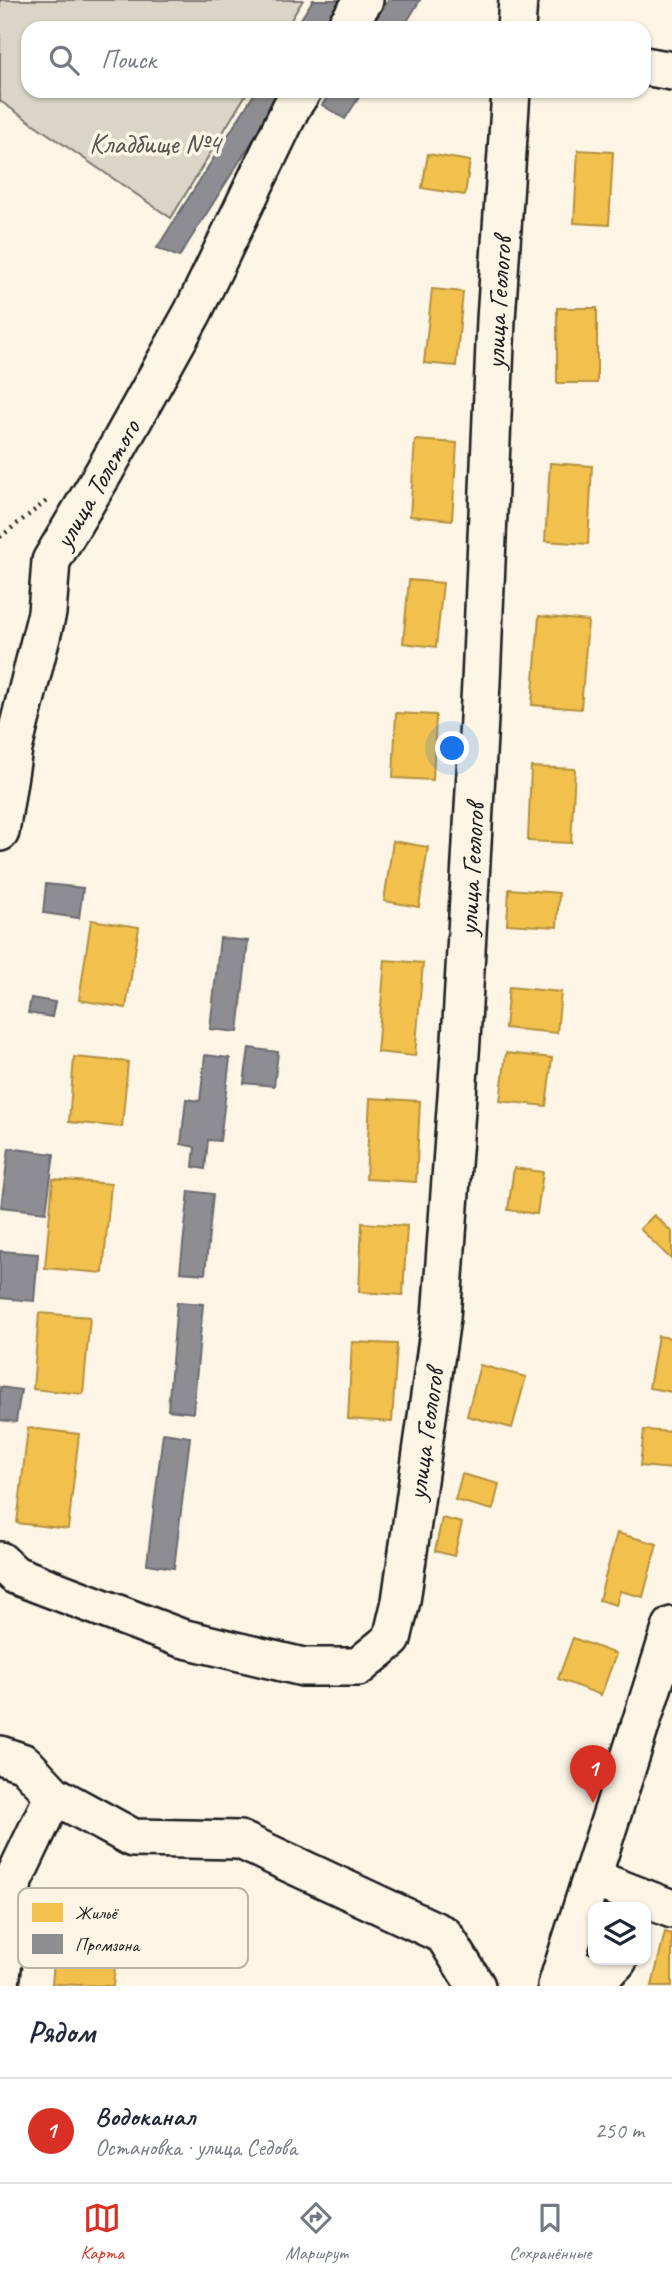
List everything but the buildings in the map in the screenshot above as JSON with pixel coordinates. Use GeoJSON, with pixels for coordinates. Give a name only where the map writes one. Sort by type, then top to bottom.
{"type":"FeatureCollection","features":[{"type":"Feature","properties":{"kind":"street"},"geometry":{"type":"LineString","coordinates":[[350,21],[364,0]]}},
{"type":"Feature","properties":{"kind":"street"},"geometry":{"type":"LineString","coordinates":[[516,21],[518,0]]}},
{"type":"Feature","properties":{"kind":"street"},"geometry":{"type":"LineString","coordinates":[[651,67],[672,71]]}},
{"type":"Feature","properties":{"kind":"street","name":"улица Толстого"},"geometry":{"type":"LineString","coordinates":[[0,832],[13,749],[47,613],[51,561],[193,312],[297,98]]}},
{"type":"Feature","properties":{"kind":"street","name":"улица Геологов"},"geometry":{"type":"LineString","coordinates":[[0,1561],[15,1575],[181,1638],[303,1667],[358,1667],[393,1639],[401,1601],[441,1318],[458,1082],[481,683],[496,320],[511,98]]}},
{"type":"Feature","properties":{"kind":"street"},"geometry":{"type":"LineString","coordinates":[[560,1978],[611,1891],[672,1626]]}},
{"type":"Feature","properties":{"kind":"street"},"geometry":{"type":"LineString","coordinates":[[0,1755],[24,1763],[54,1795],[133,1838],[240,1840],[444,1935],[475,1986]]}},
{"type":"Feature","properties":{"kind":"street"},"geometry":{"type":"LineString","coordinates":[[0,1984],[13,1881],[54,1795]]}},
{"type":"Feature","properties":{"kind":"street"},"geometry":{"type":"LineString","coordinates":[[611,1891],[672,1909]]}},
{"type":"Feature","properties":{"kind":"street"},"geometry":{"type":"LineString","coordinates":[[560,1978],[599,1973],[614,1965]]}},
{"type":"Feature","properties":{"kind":"green space","name":"Кладбище №4"},"geometry":{"type":"Polygon","coordinates":[[[0,0],[303,0],[290,21],[21,21],[21,98],[244,98],[171,218],[0,101],[0,0]]]}},
{"type":"Feature","properties":{"kind":"place","name":"Водоканал"},"geometry":{"type":"Point","coordinates":[593,1803]}}]}
